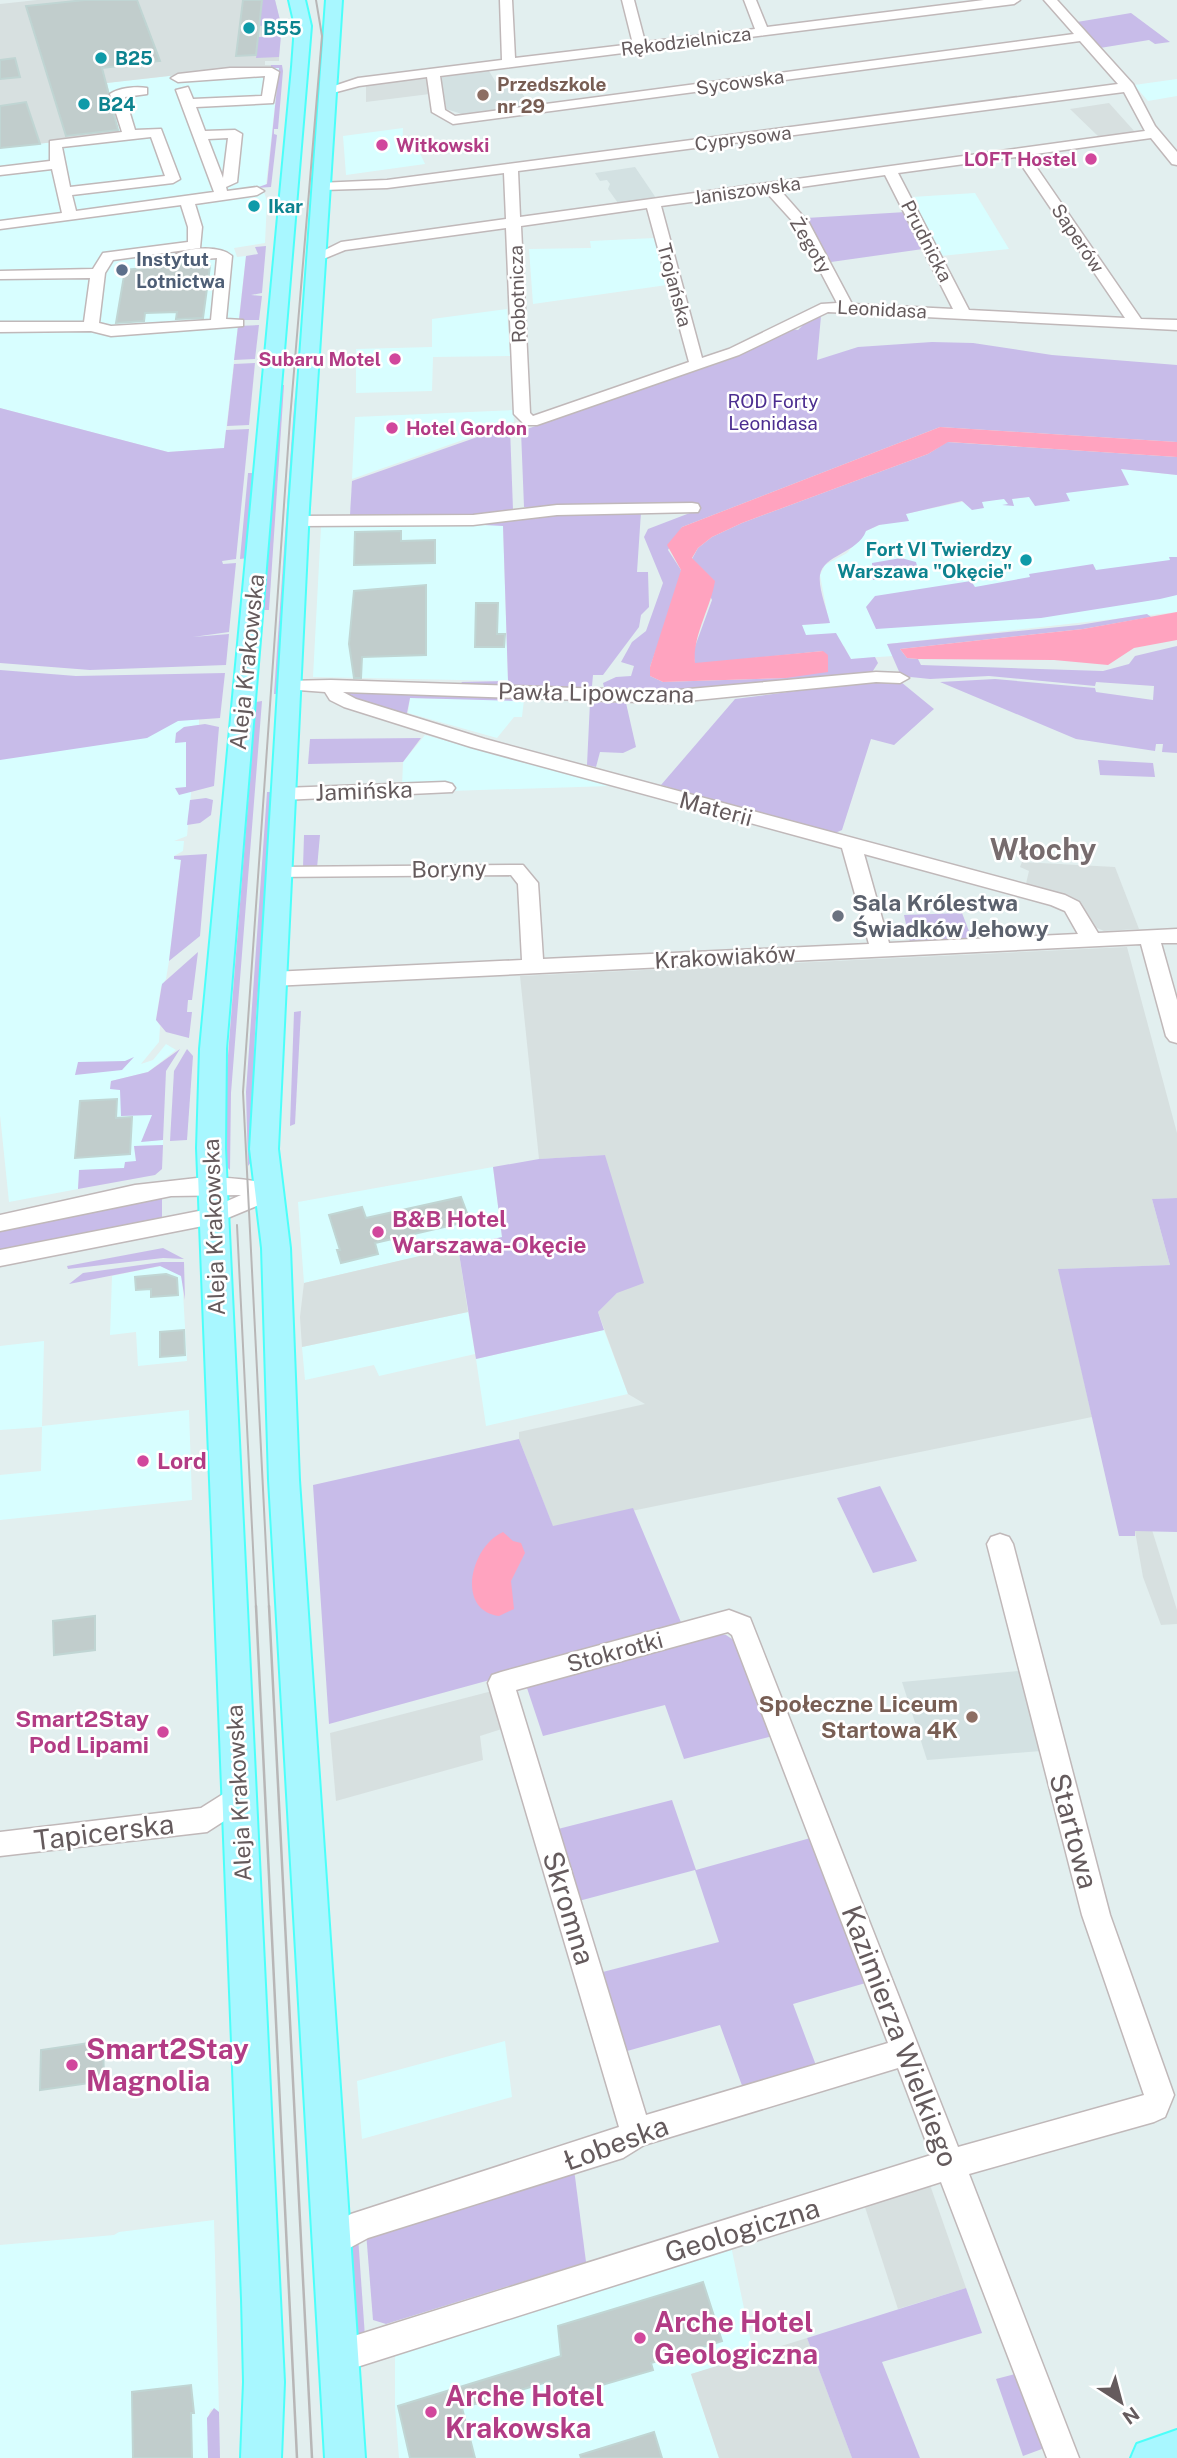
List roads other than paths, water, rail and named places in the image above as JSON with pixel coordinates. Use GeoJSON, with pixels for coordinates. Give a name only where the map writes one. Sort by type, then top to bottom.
{"type":"FeatureCollection","features":[{"type":"Feature","properties":{"kind":"main road","name":"Aleja Krakowska"},"geometry":{"type":"LineString","coordinates":[[261,2458],[264,2382],[261,2299],[224,1828],[239,1796],[213,1216],[213,1049],[303,26],[297,0]]}},
{"type":"Feature","properties":{"kind":"main road","name":"Aleja Krakowska"},"geometry":{"type":"LineString","coordinates":[[334,0],[299,522],[264,1149],[276,1248],[284,1471],[345,2458]]}},
{"type":"Feature","properties":{"kind":"main road"},"geometry":{"type":"LineString","coordinates":[[289,188],[323,186]]}},
{"type":"Feature","properties":{"kind":"main road"},"geometry":{"type":"LineString","coordinates":[[1152,2458],[1177,2450]]}},
{"type":"Feature","properties":{"kind":"street"},"geometry":{"type":"LineString","coordinates":[[506,0],[509,63]]}},
{"type":"Feature","properties":{"kind":"street"},"geometry":{"type":"LineString","coordinates":[[628,0],[640,47]]}},
{"type":"Feature","properties":{"kind":"street"},"geometry":{"type":"LineString","coordinates":[[750,0],[762,32]]}},
{"type":"Feature","properties":{"kind":"street"},"geometry":{"type":"LineString","coordinates":[[884,0],[895,15]]}},
{"type":"Feature","properties":{"kind":"street","name":"Rękodzielnicza"},"geometry":{"type":"LineString","coordinates":[[329,83],[358,82],[1014,0]]}},
{"type":"Feature","properties":{"kind":"street"},"geometry":{"type":"LineString","coordinates":[[1049,0],[1128,87],[1153,134],[1177,162]]}},
{"type":"Feature","properties":{"kind":"street","name":"Sycowska"},"geometry":{"type":"LineString","coordinates":[[433,72],[439,112],[453,120],[1083,37]]}},
{"type":"Feature","properties":{"kind":"street"},"geometry":{"type":"LineString","coordinates":[[188,103],[268,100],[272,72],[178,76],[206,152],[220,189]]}},
{"type":"Feature","properties":{"kind":"street","name":"Cyprysowa"},"geometry":{"type":"LineString","coordinates":[[323,186],[334,189],[511,168],[1128,87]]}},
{"type":"Feature","properties":{"kind":"street"},"geometry":{"type":"LineString","coordinates":[[130,135],[117,94],[142,91]]}},
{"type":"Feature","properties":{"kind":"street"},"geometry":{"type":"LineString","coordinates":[[64,192],[173,179],[156,132],[55,145],[57,164],[70,217]]}},
{"type":"Feature","properties":{"kind":"street"},"geometry":{"type":"LineString","coordinates":[[0,225],[187,202],[220,189],[230,182],[235,134],[200,135]]}},
{"type":"Feature","properties":{"kind":"street","name":"Janiszowska"},"geometry":{"type":"LineString","coordinates":[[317,249],[1153,134]]}},
{"type":"Feature","properties":{"kind":"street"},"geometry":{"type":"LineString","coordinates":[[206,152],[233,151]]}},
{"type":"Feature","properties":{"kind":"street","name":"Saperów"},"geometry":{"type":"LineString","coordinates":[[1020,153],[1136,323]]}},
{"type":"Feature","properties":{"kind":"street"},"geometry":{"type":"LineString","coordinates":[[0,171],[57,164]]}},
{"type":"Feature","properties":{"kind":"street","name":"Robotnicza"},"geometry":{"type":"LineString","coordinates":[[511,168],[522,414],[527,419]]}},
{"type":"Feature","properties":{"kind":"street","name":"Prudnicka"},"geometry":{"type":"LineString","coordinates":[[889,170],[962,313]]}},
{"type":"Feature","properties":{"kind":"street","name":"Żegoty"},"geometry":{"type":"LineString","coordinates":[[770,187],[802,223],[846,306]]}},
{"type":"Feature","properties":{"kind":"street"},"geometry":{"type":"LineString","coordinates":[[220,189],[257,191]]}},
{"type":"Feature","properties":{"kind":"street"},"geometry":{"type":"LineString","coordinates":[[91,326],[99,270],[108,256],[195,245],[195,227],[187,202]]}},
{"type":"Feature","properties":{"kind":"street","name":"Trojańska"},"geometry":{"type":"LineString","coordinates":[[653,203],[695,359],[699,365]]}},
{"type":"Feature","properties":{"kind":"street"},"geometry":{"type":"LineString","coordinates":[[0,275],[99,270],[221,254],[227,260],[218,324]]}},
{"type":"Feature","properties":{"kind":"street","name":"Leonidasa"},"geometry":{"type":"LineString","coordinates":[[527,419],[531,422],[699,365],[764,339],[822,307],[846,306],[1177,325]]}},
{"type":"Feature","properties":{"kind":"street"},"geometry":{"type":"LineString","coordinates":[[0,327],[91,326],[111,331],[238,323]]}},
{"type":"Feature","properties":{"kind":"street"},"geometry":{"type":"LineString","coordinates":[[299,522],[472,520],[518,513],[590,508],[692,508]]}},
{"type":"Feature","properties":{"kind":"street","name":"Pawła Lipowczana"},"geometry":{"type":"LineString","coordinates":[[291,685],[667,697],[876,677],[900,678]]}},
{"type":"Feature","properties":{"kind":"street","name":"Materii"},"geometry":{"type":"LineString","coordinates":[[331,685],[336,696],[350,703],[478,743],[1066,903],[1080,917],[1092,941]]}},
{"type":"Feature","properties":{"kind":"street","name":"Jamińska"},"geometry":{"type":"LineString","coordinates":[[284,794],[445,788]]}},
{"type":"Feature","properties":{"kind":"street"},"geometry":{"type":"LineString","coordinates":[[851,844],[881,950]]}},
{"type":"Feature","properties":{"kind":"street","name":"Boryny"},"geometry":{"type":"LineString","coordinates":[[278,873],[516,869],[527,878],[528,883],[533,967]]}},
{"type":"Feature","properties":{"kind":"street","name":"Krakowiaków"},"geometry":{"type":"LineString","coordinates":[[272,979],[1177,936]]}},
{"type":"Feature","properties":{"kind":"street"},"geometry":{"type":"LineString","coordinates":[[1149,938],[1177,1036]]}},
{"type":"Feature","properties":{"kind":"street"},"geometry":{"type":"LineString","coordinates":[[0,1223],[170,1188],[245,1184],[268,1192]]}},
{"type":"Feature","properties":{"kind":"street"},"geometry":{"type":"LineString","coordinates":[[0,1258],[213,1216],[268,1192]]}},
{"type":"Feature","properties":{"kind":"street","name":"Startowa"},"geometry":{"type":"LineString","coordinates":[[1000,1544],[1096,1915],[1157,2085],[1157,2101],[1148,2110]]}},
{"type":"Feature","properties":{"kind":"street","name":"Stokrotki"},"geometry":{"type":"LineString","coordinates":[[501,1684],[729,1621]]}},
{"type":"Feature","properties":{"kind":"street","name":"Kazimierza Wielkiego"},"geometry":{"type":"LineString","coordinates":[[729,1621],[741,1626],[744,1631],[904,2052],[1063,2458]]}},
{"type":"Feature","properties":{"kind":"street","name":"Skromna"},"geometry":{"type":"LineString","coordinates":[[501,1684],[636,2133]]}},
{"type":"Feature","properties":{"kind":"street","name":"Tapicerska"},"geometry":{"type":"LineString","coordinates":[[0,1844],[224,1828]]}},
{"type":"Feature","properties":{"kind":"street","name":"Łobeska"},"geometry":{"type":"LineString","coordinates":[[331,2242],[362,2225],[623,2143],[636,2133],[904,2052]]}},
{"type":"Feature","properties":{"kind":"street","name":"Geologiczna"},"geometry":{"type":"LineString","coordinates":[[338,2357],[950,2164],[1148,2110]]}},
{"type":"Feature","properties":{"kind":"tram line"},"geometry":{"type":"LineString","coordinates":[[269,1608],[243,1092],[290,419],[322,36],[316,0]]}},
{"type":"Feature","properties":{"kind":"tram line"},"geometry":{"type":"LineString","coordinates":[[237,1225],[256,1608]]}},
{"type":"Feature","properties":{"kind":"tram line"},"geometry":{"type":"LineString","coordinates":[[256,1606],[297,2458]]}},
{"type":"Feature","properties":{"kind":"tram line"},"geometry":{"type":"LineString","coordinates":[[269,1606],[312,2458]]}},
{"type":"Feature","properties":{"kind":"place","name":"B55"},"geometry":{"type":"Point","coordinates":[249,28]}},
{"type":"Feature","properties":{"kind":"place","name":"B25"},"geometry":{"type":"Point","coordinates":[101,58]}},
{"type":"Feature","properties":{"kind":"place","name":"Przedszkole nr 29"},"geometry":{"type":"Point","coordinates":[483,95]}},
{"type":"Feature","properties":{"kind":"place","name":"B24"},"geometry":{"type":"Point","coordinates":[84,104]}},
{"type":"Feature","properties":{"kind":"place","name":"Witkowski"},"geometry":{"type":"Point","coordinates":[382,145]}},
{"type":"Feature","properties":{"kind":"place","name":"LOFT Hostel"},"geometry":{"type":"Point","coordinates":[1091,159]}},
{"type":"Feature","properties":{"kind":"place","name":"Ikar"},"geometry":{"type":"Point","coordinates":[254,206]}},
{"type":"Feature","properties":{"kind":"place","name":"Instytut Lotnictwa"},"geometry":{"type":"Point","coordinates":[122,270]}},
{"type":"Feature","properties":{"kind":"place","name":"Subaru Motel"},"geometry":{"type":"Point","coordinates":[395,359]}},
{"type":"Feature","properties":{"kind":"place","name":"Hotel Gordon"},"geometry":{"type":"Point","coordinates":[392,428]}},
{"type":"Feature","properties":{"kind":"place","name":"Fort VI Twierdzy Warszawa \"Okęcie\""},"geometry":{"type":"Point","coordinates":[1026,560]}},
{"type":"Feature","properties":{"kind":"place","name":"Sala Królestwa Świadków Jehowy"},"geometry":{"type":"Point","coordinates":[838,916]}},
{"type":"Feature","properties":{"kind":"place","name":"B&B Hotel Warszawa-Okęcie"},"geometry":{"type":"Point","coordinates":[378,1232]}},
{"type":"Feature","properties":{"kind":"place","name":"Lord"},"geometry":{"type":"Point","coordinates":[143,1461]}},
{"type":"Feature","properties":{"kind":"place","name":"Społeczne Liceum Startowa 4K"},"geometry":{"type":"Point","coordinates":[972,1717]}},
{"type":"Feature","properties":{"kind":"place","name":"Smart2Stay Pod Lipami"},"geometry":{"type":"Point","coordinates":[163,1732]}},
{"type":"Feature","properties":{"kind":"place","name":"Smart2Stay Magnolia"},"geometry":{"type":"Point","coordinates":[72,2065]}},
{"type":"Feature","properties":{"kind":"place","name":"Arche Hotel Geologiczna"},"geometry":{"type":"Point","coordinates":[640,2338]}},
{"type":"Feature","properties":{"kind":"place","name":"Arche Hotel Krakowska"},"geometry":{"type":"Point","coordinates":[431,2412]}},
{"type":"Feature","properties":{"kind":"district","name":"Włochy"},"geometry":{"type":"Point","coordinates":[1043,850]}},
{"type":"Feature","properties":{"kind":"park label","name":"ROD Forty Leonidasa"},"geometry":{"type":"Point","coordinates":[773,412]}}]}
